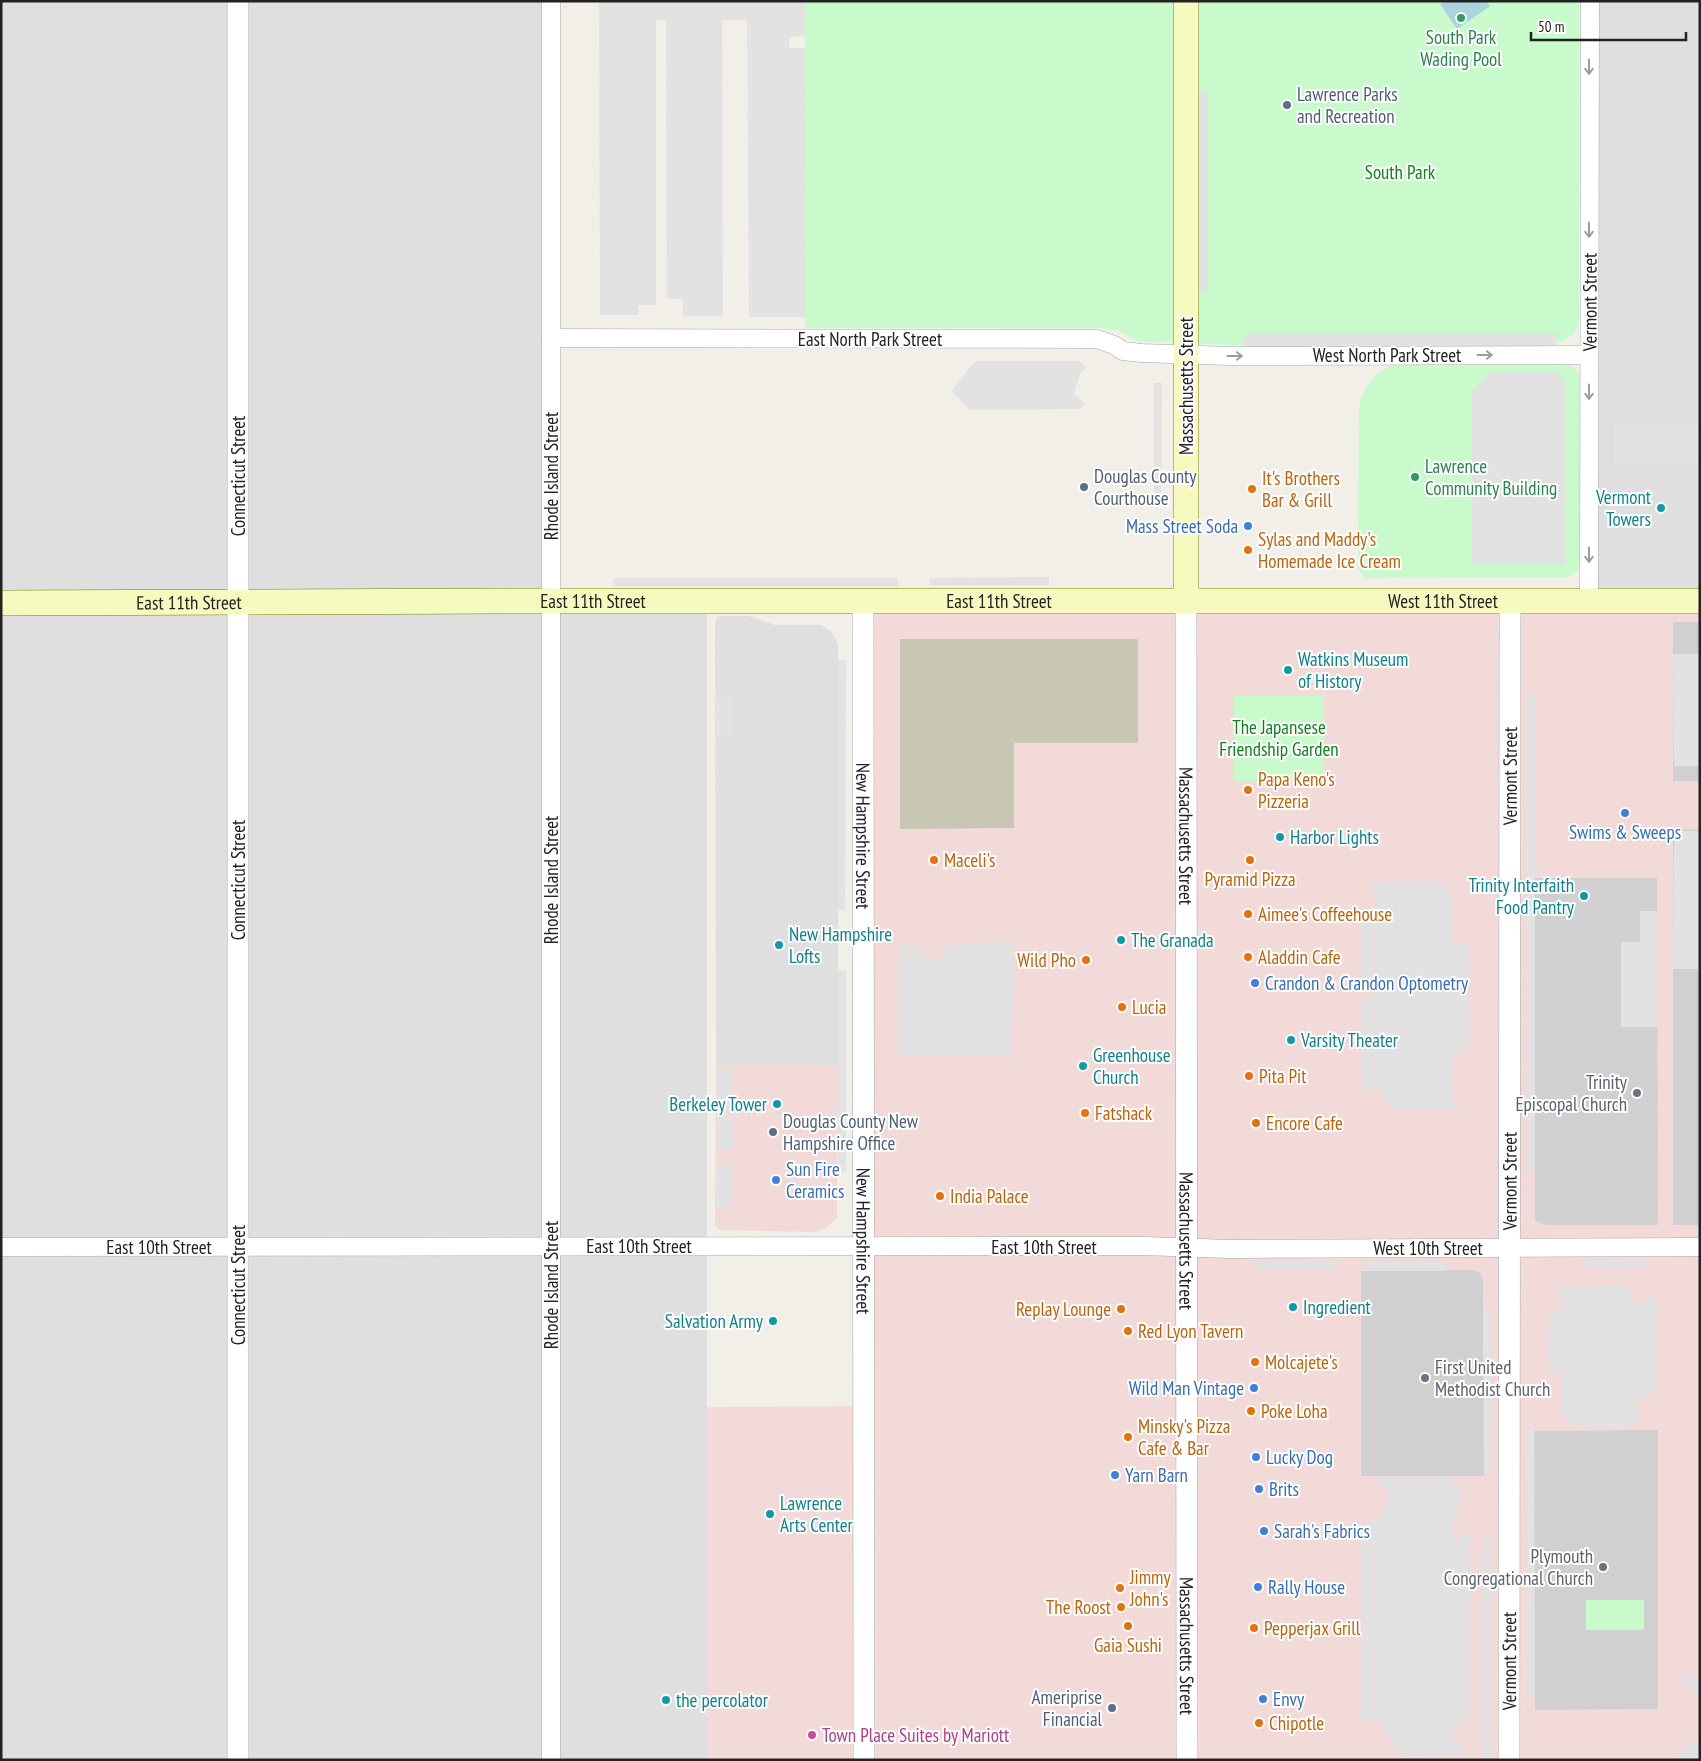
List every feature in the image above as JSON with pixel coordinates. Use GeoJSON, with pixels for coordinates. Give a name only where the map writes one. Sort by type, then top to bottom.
{"type":"FeatureCollection","features":[{"type":"Feature","properties":{"kind":"main road","name":"Massachusetts Street"},"geometry":{"type":"LineString","coordinates":[[1186,1],[1186,602]]}},
{"type":"Feature","properties":{"kind":"main road","name":"East 11th Street"},"geometry":{"type":"LineString","coordinates":[[1,603],[551,601],[1186,602]]}},
{"type":"Feature","properties":{"kind":"main road","name":"West 11th Street"},"geometry":{"type":"LineString","coordinates":[[1186,602],[1700,601]]}},
{"type":"Feature","properties":{"kind":"street","name":"Connecticut Street"},"geometry":{"type":"LineString","coordinates":[[238,1],[238,1760]]}},
{"type":"Feature","properties":{"kind":"street","name":"Rhode Island Street"},"geometry":{"type":"LineString","coordinates":[[550,1],[551,1760]]}},
{"type":"Feature","properties":{"kind":"street","name":"Vermont Street"},"geometry":{"type":"LineString","coordinates":[[1588,602],[1590,1]]}},
{"type":"Feature","properties":{"kind":"street","name":"East North Park Street"},"geometry":{"type":"LineString","coordinates":[[551,338],[1097,339],[1114,345],[1123,351],[1186,354]]}},
{"type":"Feature","properties":{"kind":"street","name":"West North Park Street"},"geometry":{"type":"LineString","coordinates":[[1186,354],[1229,356],[1589,355]]}},
{"type":"Feature","properties":{"kind":"street","name":"New Hampshire Street"},"geometry":{"type":"LineString","coordinates":[[863,601],[864,1760]]}},
{"type":"Feature","properties":{"kind":"street","name":"Massachusetts Street"},"geometry":{"type":"LineString","coordinates":[[1186,602],[1187,1760]]}},
{"type":"Feature","properties":{"kind":"street","name":"Vermont Street"},"geometry":{"type":"LineString","coordinates":[[1509,1760],[1510,602]]}},
{"type":"Feature","properties":{"kind":"street","name":"East 10th Street"},"geometry":{"type":"LineString","coordinates":[[1,1247],[1144,1246],[1187,1248]]}},
{"type":"Feature","properties":{"kind":"street","name":"West 10th Street"},"geometry":{"type":"LineString","coordinates":[[1187,1248],[1700,1247]]}},
{"type":"Feature","properties":{"kind":"shaded area"},"geometry":{"type":"Polygon","coordinates":[[[1,1],[551,1],[551,601],[707,601],[707,1760],[1,1760],[1,1]]]}},
{"type":"Feature","properties":{"kind":"shaded area"},"geometry":{"type":"Polygon","coordinates":[[[599,1],[805,1],[805,36],[789,37],[789,48],[805,48],[806,317],[749,317],[747,20],[722,20],[723,316],[683,316],[683,299],[667,299],[666,20],[656,20],[656,305],[638,305],[638,315],[600,315],[599,1]]]}},
{"type":"Feature","properties":{"kind":"shaded area"},"geometry":{"type":"Polygon","coordinates":[[[1590,1],[1700,1],[1700,601],[1589,602],[1590,1]]]}},
{"type":"Feature","properties":{"kind":"shaded area"},"geometry":{"type":"Polygon","coordinates":[[[1199,92],[1208,92],[1208,292],[1199,292],[1199,92]]]}},
{"type":"Feature","properties":{"kind":"shaded area"},"geometry":{"type":"Polygon","coordinates":[[[1246,333],[1559,333],[1553,347],[1241,347],[1246,333]]]}},
{"type":"Feature","properties":{"kind":"shaded area"},"geometry":{"type":"Polygon","coordinates":[[[975,361],[1080,361],[1086,368],[1080,373],[1074,394],[1085,404],[1080,409],[969,410],[952,391],[975,361]]]}},
{"type":"Feature","properties":{"kind":"shaded area"},"geometry":{"type":"Polygon","coordinates":[[[1492,372],[1558,372],[1565,384],[1565,564],[1472,564],[1472,389],[1492,372]]]}},
{"type":"Feature","properties":{"kind":"shaded area"},"geometry":{"type":"Polygon","coordinates":[[[1154,383],[1162,383],[1161,505],[1154,505],[1154,383]]]}},
{"type":"Feature","properties":{"kind":"shaded area"},"geometry":{"type":"Polygon","coordinates":[[[1614,425],[1700,425],[1700,463],[1614,463],[1614,425]]]}},
{"type":"Feature","properties":{"kind":"shaded area"},"geometry":{"type":"Polygon","coordinates":[[[1049,577],[1049,585],[930,585],[930,578],[1049,577]]]}},
{"type":"Feature","properties":{"kind":"shaded area"},"geometry":{"type":"Polygon","coordinates":[[[614,578],[897,578],[898,586],[614,586],[614,578]]]}},
{"type":"Feature","properties":{"kind":"shaded area"},"geometry":{"type":"Polygon","coordinates":[[[863,601],[1700,601],[1700,1760],[707,1760],[707,1407],[864,1406],[863,601]]]}},
{"type":"Feature","properties":{"kind":"shaded area"},"geometry":{"type":"Polygon","coordinates":[[[720,616],[749,616],[775,625],[821,625],[831,631],[838,644],[838,1065],[716,1066],[715,625],[716,619],[720,616]]]}},
{"type":"Feature","properties":{"kind":"shaded area"},"geometry":{"type":"Polygon","coordinates":[[[1673,622],[1700,622],[1700,781],[1673,781],[1673,622]]]}},
{"type":"Feature","properties":{"kind":"shaded area"},"geometry":{"type":"Polygon","coordinates":[[[900,639],[1138,639],[1138,743],[1014,743],[1014,828],[900,829],[900,639]]]}},
{"type":"Feature","properties":{"kind":"shaded area"},"geometry":{"type":"Polygon","coordinates":[[[1673,654],[1700,654],[1700,766],[1674,766],[1673,654]]]}},
{"type":"Feature","properties":{"kind":"shaded area"},"geometry":{"type":"Polygon","coordinates":[[[838,660],[846,660],[845,910],[838,910],[838,660]]]}},
{"type":"Feature","properties":{"kind":"shaded area"},"geometry":{"type":"Polygon","coordinates":[[[1527,692],[1535,692],[1535,1172],[1527,1172],[1527,692]]]}},
{"type":"Feature","properties":{"kind":"shaded area"},"geometry":{"type":"Polygon","coordinates":[[[716,696],[732,696],[732,737],[715,737],[716,696]]]}},
{"type":"Feature","properties":{"kind":"shaded area"},"geometry":{"type":"Polygon","coordinates":[[[1700,829],[1700,1225],[1673,1225],[1673,830],[1700,829]]]}},
{"type":"Feature","properties":{"kind":"shaded area"},"geometry":{"type":"Polygon","coordinates":[[[1674,831],[1700,831],[1700,969],[1673,969],[1674,831]]]}},
{"type":"Feature","properties":{"kind":"shaded area"},"geometry":{"type":"Polygon","coordinates":[[[1535,878],[1657,878],[1658,1225],[1549,1225],[1539,1223],[1535,1219],[1535,878]]]}},
{"type":"Feature","properties":{"kind":"shaded area"},"geometry":{"type":"Polygon","coordinates":[[[1380,882],[1441,882],[1451,898],[1452,948],[1469,941],[1469,1048],[1452,1058],[1452,1093],[1458,1106],[1450,1110],[1390,1109],[1378,1087],[1368,1092],[1361,1080],[1362,1002],[1378,994],[1379,985],[1365,991],[1361,984],[1362,912],[1378,906],[1369,887],[1380,882]]]}},
{"type":"Feature","properties":{"kind":"shaded area"},"geometry":{"type":"Polygon","coordinates":[[[1640,911],[1658,911],[1658,1027],[1621,1027],[1621,942],[1640,942],[1640,911]]]}},
{"type":"Feature","properties":{"kind":"shaded area"},"geometry":{"type":"Polygon","coordinates":[[[1014,941],[1011,1065],[1009,1055],[900,1055],[900,945],[922,945],[923,959],[943,958],[945,945],[1014,941]]]}},
{"type":"Feature","properties":{"kind":"shaded area"},"geometry":{"type":"Polygon","coordinates":[[[838,970],[846,970],[846,1172],[838,1172],[838,970]]]}},
{"type":"Feature","properties":{"kind":"shaded area"},"geometry":{"type":"Polygon","coordinates":[[[838,1065],[837,1218],[828,1227],[814,1232],[719,1230],[715,1225],[716,1066],[838,1065]]]}},
{"type":"Feature","properties":{"kind":"shaded area"},"geometry":{"type":"Polygon","coordinates":[[[716,1069],[732,1069],[732,1111],[716,1111],[716,1069]]]}},
{"type":"Feature","properties":{"kind":"shaded area"},"geometry":{"type":"Polygon","coordinates":[[[717,1116],[733,1116],[733,1150],[717,1150],[717,1116]]]}},
{"type":"Feature","properties":{"kind":"shaded area"},"geometry":{"type":"Polygon","coordinates":[[[716,1166],[732,1166],[732,1208],[716,1208],[716,1166]]]}},
{"type":"Feature","properties":{"kind":"shaded area"},"geometry":{"type":"Polygon","coordinates":[[[1584,1259],[1646,1259],[1646,1267],[1584,1268],[1584,1259]]]}},
{"type":"Feature","properties":{"kind":"shaded area"},"geometry":{"type":"Polygon","coordinates":[[[1337,1261],[1337,1269],[1255,1270],[1255,1262],[1337,1261]]]}},
{"type":"Feature","properties":{"kind":"shaded area"},"geometry":{"type":"Polygon","coordinates":[[[1367,1262],[1446,1262],[1446,1271],[1367,1271],[1367,1262]]]}},
{"type":"Feature","properties":{"kind":"shaded area","name":"First United Methodist Church"},"geometry":{"type":"Polygon","coordinates":[[[1471,1270],[1479,1272],[1483,1278],[1484,1476],[1361,1476],[1361,1271],[1471,1270]]]}},
{"type":"Feature","properties":{"kind":"shaded area"},"geometry":{"type":"Polygon","coordinates":[[[1568,1286],[1626,1286],[1637,1305],[1651,1296],[1657,1300],[1657,1391],[1636,1403],[1636,1410],[1642,1420],[1634,1425],[1569,1426],[1561,1408],[1561,1374],[1564,1372],[1564,1367],[1553,1373],[1548,1365],[1549,1317],[1567,1307],[1555,1294],[1568,1286]]]}},
{"type":"Feature","properties":{"kind":"shaded area"},"geometry":{"type":"Polygon","coordinates":[[[1483,1309],[1491,1309],[1491,1473],[1484,1473],[1483,1309]]]}},
{"type":"Feature","properties":{"kind":"shaded area"},"geometry":{"type":"Polygon","coordinates":[[[1528,1427],[1534,1427],[1535,1698],[1528,1698],[1528,1427]]]}},
{"type":"Feature","properties":{"kind":"shaded area","name":"Plymouth Congregational Church"},"geometry":{"type":"Polygon","coordinates":[[[1658,1430],[1658,1709],[1535,1710],[1534,1431],[1658,1430]]]}},
{"type":"Feature","properties":{"kind":"shaded area"},"geometry":{"type":"Polygon","coordinates":[[[1375,1478],[1449,1478],[1462,1497],[1452,1527],[1452,1542],[1470,1533],[1470,1718],[1455,1726],[1452,1731],[1463,1750],[1457,1754],[1400,1755],[1380,1722],[1362,1721],[1362,1528],[1380,1518],[1390,1493],[1375,1478]]]}},
{"type":"Feature","properties":{"kind":"shaded area"},"geometry":{"type":"Polygon","coordinates":[[[1483,1540],[1492,1540],[1492,1760],[1483,1760],[1483,1540]]]}},
{"type":"Feature","properties":{"kind":"shaded area"},"geometry":{"type":"Polygon","coordinates":[[[1683,1673],[1700,1673],[1700,1690],[1683,1690],[1683,1673]]]}},
{"type":"Feature","properties":{"kind":"shaded area"},"geometry":{"type":"Polygon","coordinates":[[[1700,1734],[1700,1760],[1679,1760],[1679,1754],[1700,1734]]]}},
{"type":"Feature","properties":{"kind":"green space","name":"South Park"},"geometry":{"type":"Polygon","coordinates":[[[805,1],[1579,1],[1579,321],[1577,329],[1569,337],[1558,343],[1232,345],[1137,341],[1119,331],[1103,328],[805,328],[805,1]]]}},
{"type":"Feature","properties":{"kind":"green space"},"geometry":{"type":"Polygon","coordinates":[[[1397,364],[1566,364],[1576,370],[1580,380],[1580,565],[1576,573],[1568,577],[1366,578],[1359,571],[1359,407],[1367,385],[1372,379],[1382,370],[1397,364]]]}},
{"type":"Feature","properties":{"kind":"green space","name":"The Japansese Friendship Garden"},"geometry":{"type":"Polygon","coordinates":[[[1234,696],[1324,696],[1324,781],[1234,781],[1234,696]]]}},
{"type":"Feature","properties":{"kind":"green space"},"geometry":{"type":"Polygon","coordinates":[[[1586,1600],[1644,1600],[1644,1630],[1586,1630],[1586,1600]]]}},
{"type":"Feature","properties":{"kind":"water","name":"South Park Wading Pool"},"geometry":{"type":"Polygon","coordinates":[[[1445,1],[1486,1],[1490,6],[1457,29],[1440,4],[1445,1]]]}},
{"type":"Feature","properties":{"kind":"place","name":"South Park Wading Pool"},"geometry":{"type":"Point","coordinates":[1461,18]}},
{"type":"Feature","properties":{"kind":"place","name":"Lawrence Parks and Recreation"},"geometry":{"type":"Point","coordinates":[1287,105]}},
{"type":"Feature","properties":{"kind":"place","name":"Lawrence Community Building"},"geometry":{"type":"Point","coordinates":[1415,477]}},
{"type":"Feature","properties":{"kind":"place","name":"Douglas County Courthouse"},"geometry":{"type":"Point","coordinates":[1084,487]}},
{"type":"Feature","properties":{"kind":"place","name":"It's Brothers Bar & Grill"},"geometry":{"type":"Point","coordinates":[1252,489]}},
{"type":"Feature","properties":{"kind":"place","name":"Vermont Towers"},"geometry":{"type":"Point","coordinates":[1661,508]}},
{"type":"Feature","properties":{"kind":"place","name":"Mass Street Soda"},"geometry":{"type":"Point","coordinates":[1248,526]}},
{"type":"Feature","properties":{"kind":"place","name":"Sylas and Maddy's Homemade Ice Cream"},"geometry":{"type":"Point","coordinates":[1248,550]}},
{"type":"Feature","properties":{"kind":"place","name":"Watkins Museum of History"},"geometry":{"type":"Point","coordinates":[1288,670]}},
{"type":"Feature","properties":{"kind":"place","name":"Papa Keno's Pizzeria"},"geometry":{"type":"Point","coordinates":[1248,790]}},
{"type":"Feature","properties":{"kind":"place","name":"Swims & Sweeps"},"geometry":{"type":"Point","coordinates":[1625,813]}},
{"type":"Feature","properties":{"kind":"place","name":"Harbor Lights"},"geometry":{"type":"Point","coordinates":[1280,837]}},
{"type":"Feature","properties":{"kind":"place","name":"Maceli's"},"geometry":{"type":"Point","coordinates":[934,860]}},
{"type":"Feature","properties":{"kind":"place","name":"Pyramid Pizza"},"geometry":{"type":"Point","coordinates":[1250,860]}},
{"type":"Feature","properties":{"kind":"place","name":"Trinity Interfaith Food Pantry"},"geometry":{"type":"Point","coordinates":[1584,896]}},
{"type":"Feature","properties":{"kind":"place","name":"Aimee's Coffeehouse"},"geometry":{"type":"Point","coordinates":[1248,914]}},
{"type":"Feature","properties":{"kind":"place","name":"The Granada"},"geometry":{"type":"Point","coordinates":[1121,940]}},
{"type":"Feature","properties":{"kind":"place","name":"New Hampshire Lofts"},"geometry":{"type":"Point","coordinates":[779,945]}},
{"type":"Feature","properties":{"kind":"place","name":"Aladdin Cafe"},"geometry":{"type":"Point","coordinates":[1248,957]}},
{"type":"Feature","properties":{"kind":"place","name":"Wild Pho"},"geometry":{"type":"Point","coordinates":[1086,960]}},
{"type":"Feature","properties":{"kind":"place","name":"Crandon & Crandon Optometry"},"geometry":{"type":"Point","coordinates":[1255,983]}},
{"type":"Feature","properties":{"kind":"place","name":"Lucia"},"geometry":{"type":"Point","coordinates":[1122,1007]}},
{"type":"Feature","properties":{"kind":"place","name":"Varsity Theater"},"geometry":{"type":"Point","coordinates":[1291,1040]}},
{"type":"Feature","properties":{"kind":"place","name":"Greenhouse Church"},"geometry":{"type":"Point","coordinates":[1083,1066]}},
{"type":"Feature","properties":{"kind":"place","name":"Pita Pit"},"geometry":{"type":"Point","coordinates":[1249,1076]}},
{"type":"Feature","properties":{"kind":"place","name":"Trinity Episcopal Church"},"geometry":{"type":"Point","coordinates":[1637,1093]}},
{"type":"Feature","properties":{"kind":"place","name":"Berkeley Tower"},"geometry":{"type":"Point","coordinates":[777,1104]}},
{"type":"Feature","properties":{"kind":"place","name":"Fatshack"},"geometry":{"type":"Point","coordinates":[1085,1113]}},
{"type":"Feature","properties":{"kind":"place","name":"Encore Cafe"},"geometry":{"type":"Point","coordinates":[1256,1123]}},
{"type":"Feature","properties":{"kind":"place","name":"Douglas County New Hampshire Office"},"geometry":{"type":"Point","coordinates":[773,1132]}},
{"type":"Feature","properties":{"kind":"place","name":"Sun Fire Ceramics"},"geometry":{"type":"Point","coordinates":[776,1180]}},
{"type":"Feature","properties":{"kind":"place","name":"India Palace"},"geometry":{"type":"Point","coordinates":[940,1196]}},
{"type":"Feature","properties":{"kind":"place","name":"Ingredient"},"geometry":{"type":"Point","coordinates":[1293,1307]}},
{"type":"Feature","properties":{"kind":"place","name":"Replay Lounge"},"geometry":{"type":"Point","coordinates":[1121,1309]}},
{"type":"Feature","properties":{"kind":"place","name":"Salvation Army"},"geometry":{"type":"Point","coordinates":[773,1321]}},
{"type":"Feature","properties":{"kind":"place","name":"Red Lyon Tavern"},"geometry":{"type":"Point","coordinates":[1128,1331]}},
{"type":"Feature","properties":{"kind":"place","name":"Molcajete's"},"geometry":{"type":"Point","coordinates":[1255,1362]}},
{"type":"Feature","properties":{"kind":"place","name":"First United Methodist Church"},"geometry":{"type":"Point","coordinates":[1425,1378]}},
{"type":"Feature","properties":{"kind":"place","name":"Wild Man Vintage"},"geometry":{"type":"Point","coordinates":[1254,1388]}},
{"type":"Feature","properties":{"kind":"place","name":"Poke Loha"},"geometry":{"type":"Point","coordinates":[1251,1411]}},
{"type":"Feature","properties":{"kind":"place","name":"Minsky's Pizza Cafe & Bar"},"geometry":{"type":"Point","coordinates":[1128,1437]}},
{"type":"Feature","properties":{"kind":"place","name":"Lucky Dog"},"geometry":{"type":"Point","coordinates":[1256,1457]}},
{"type":"Feature","properties":{"kind":"place","name":"Yarn Barn"},"geometry":{"type":"Point","coordinates":[1115,1475]}},
{"type":"Feature","properties":{"kind":"place","name":"Brits"},"geometry":{"type":"Point","coordinates":[1259,1489]}},
{"type":"Feature","properties":{"kind":"place","name":"Lawrence Arts Center"},"geometry":{"type":"Point","coordinates":[770,1514]}},
{"type":"Feature","properties":{"kind":"place","name":"Sarah's Fabrics"},"geometry":{"type":"Point","coordinates":[1264,1531]}},
{"type":"Feature","properties":{"kind":"place","name":"Plymouth Congregational Church"},"geometry":{"type":"Point","coordinates":[1603,1567]}},
{"type":"Feature","properties":{"kind":"place","name":"Rally House"},"geometry":{"type":"Point","coordinates":[1258,1587]}},
{"type":"Feature","properties":{"kind":"place","name":"Jimmy John's"},"geometry":{"type":"Point","coordinates":[1120,1588]}},
{"type":"Feature","properties":{"kind":"place","name":"The Roost"},"geometry":{"type":"Point","coordinates":[1121,1607]}},
{"type":"Feature","properties":{"kind":"place","name":"Gaia Sushi"},"geometry":{"type":"Point","coordinates":[1128,1626]}},
{"type":"Feature","properties":{"kind":"place","name":"Pepperjax Grill"},"geometry":{"type":"Point","coordinates":[1254,1628]}},
{"type":"Feature","properties":{"kind":"place","name":"Envy"},"geometry":{"type":"Point","coordinates":[1263,1699]}},
{"type":"Feature","properties":{"kind":"place","name":"the percolator"},"geometry":{"type":"Point","coordinates":[666,1700]}},
{"type":"Feature","properties":{"kind":"place","name":"Ameriprise Financial"},"geometry":{"type":"Point","coordinates":[1112,1708]}},
{"type":"Feature","properties":{"kind":"place","name":"Chipotle"},"geometry":{"type":"Point","coordinates":[1259,1723]}},
{"type":"Feature","properties":{"kind":"place","name":"Town Place Suites by Mariott"},"geometry":{"type":"Point","coordinates":[812,1735]}}]}
